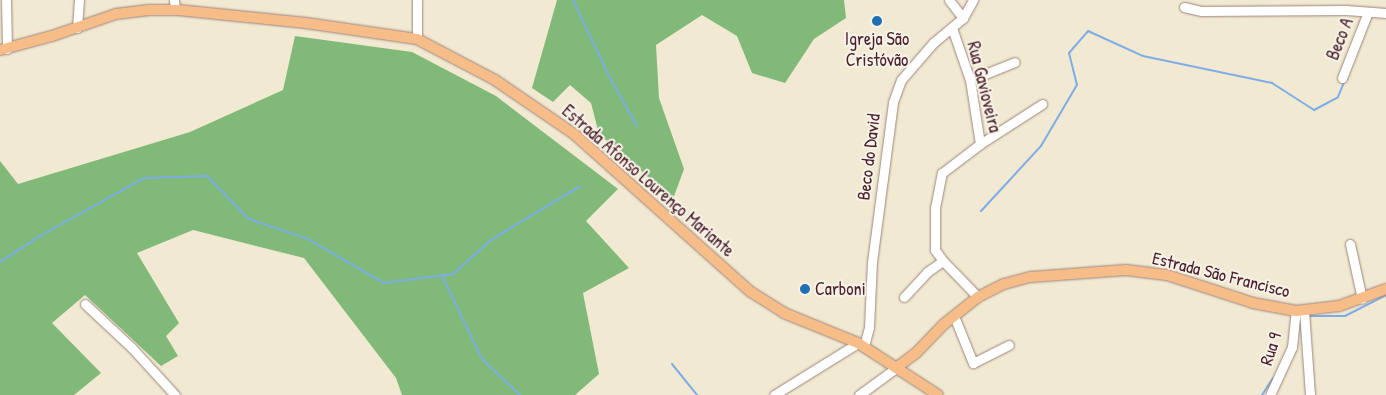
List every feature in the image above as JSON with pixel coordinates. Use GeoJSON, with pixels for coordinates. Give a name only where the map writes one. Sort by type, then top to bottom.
{"type":"FeatureCollection","features":[{"type":"Feature","properties":{"kind":"main road","name":"Estrada Afonso Lourenço Mariante"},"geometry":{"type":"LineString","coordinates":[[3,49],[77,28],[116,14],[174,5],[417,39],[495,80],[574,134],[751,292],[784,312],[861,344],[938,395]]}},
{"type":"Feature","properties":{"kind":"main road","name":"Estrada São Francisco"},"geometry":{"type":"LineString","coordinates":[[896,368],[916,353],[954,316],[978,297],[1004,284],[1031,277],[1126,270],[1170,275],[1253,303],[1302,313],[1339,306],[1386,289]]}},
{"type":"Feature","properties":{"kind":"street"},"geometry":{"type":"LineString","coordinates":[[3,49],[6,0]]}},
{"type":"Feature","properties":{"kind":"street"},"geometry":{"type":"LineString","coordinates":[[77,28],[79,0]]}},
{"type":"Feature","properties":{"kind":"street"},"geometry":{"type":"LineString","coordinates":[[416,0],[417,39]]}},
{"type":"Feature","properties":{"kind":"street"},"geometry":{"type":"LineString","coordinates":[[949,0],[963,18]]}},
{"type":"Feature","properties":{"kind":"street","name":"Beco do David"},"geometry":{"type":"LineString","coordinates":[[861,344],[869,327],[872,262],[893,102],[901,80],[933,43],[963,18],[973,0]]}},
{"type":"Feature","properties":{"kind":"street"},"geometry":{"type":"LineString","coordinates":[[1231,0],[1237,10]]}},
{"type":"Feature","properties":{"kind":"street"},"geometry":{"type":"LineString","coordinates":[[1184,8],[1202,11],[1346,10],[1386,13]]}},
{"type":"Feature","properties":{"kind":"street","name":"Beco A"},"geometry":{"type":"LineString","coordinates":[[1342,78],[1368,12]]}},
{"type":"Feature","properties":{"kind":"street","name":"Rua Gavioveira"},"geometry":{"type":"LineString","coordinates":[[952,28],[970,80],[980,144],[1042,104]]}},
{"type":"Feature","properties":{"kind":"street"},"geometry":{"type":"LineString","coordinates":[[970,80],[1015,62]]}},
{"type":"Feature","properties":{"kind":"street"},"geometry":{"type":"LineString","coordinates":[[978,297],[943,261],[935,250],[935,208],[942,173],[980,144]]}},
{"type":"Feature","properties":{"kind":"street"},"geometry":{"type":"LineString","coordinates":[[1350,244],[1362,299]]}},
{"type":"Feature","properties":{"kind":"street"},"geometry":{"type":"LineString","coordinates":[[904,297],[926,272],[943,261]]}},
{"type":"Feature","properties":{"kind":"street"},"geometry":{"type":"LineString","coordinates":[[84,304],[132,348],[175,395]]}},
{"type":"Feature","properties":{"kind":"street"},"geometry":{"type":"LineString","coordinates":[[1302,313],[1310,395]]}},
{"type":"Feature","properties":{"kind":"street","name":"Rua 9"},"geometry":{"type":"LineString","coordinates":[[1270,395],[1292,347],[1302,313]]}},
{"type":"Feature","properties":{"kind":"street"},"geometry":{"type":"LineString","coordinates":[[954,316],[973,363],[1009,345]]}},
{"type":"Feature","properties":{"kind":"street"},"geometry":{"type":"LineString","coordinates":[[774,395],[861,344]]}},
{"type":"Feature","properties":{"kind":"street"},"geometry":{"type":"LineString","coordinates":[[859,395],[896,368]]}},
{"type":"Feature","properties":{"kind":"green space"},"geometry":{"type":"Polygon","coordinates":[[[557,0],[844,0],[846,18],[814,39],[785,83],[752,73],[737,36],[702,15],[656,45],[659,98],[684,169],[673,199],[599,134],[591,103],[570,85],[553,102],[532,88],[557,0]]]}},
{"type":"Feature","properties":{"kind":"green space"},"geometry":{"type":"Polygon","coordinates":[[[295,36],[412,52],[496,96],[618,189],[586,221],[629,268],[583,293],[599,374],[575,395],[402,395],[396,378],[304,258],[193,230],[137,253],[179,323],[166,336],[178,356],[161,366],[85,295],[52,323],[101,373],[74,395],[0,395],[0,161],[18,184],[190,132],[283,90],[295,36]]]}},
{"type":"Feature","properties":{"kind":"waterway"},"geometry":{"type":"LineString","coordinates":[[573,0],[609,76],[637,126]]}},
{"type":"Feature","properties":{"kind":"waterway"},"geometry":{"type":"LineString","coordinates":[[981,211],[1041,146],[1077,85],[1069,53],[1088,31],[1143,56],[1272,83],[1314,110],[1338,97],[1345,80]]}},
{"type":"Feature","properties":{"kind":"waterway"},"geometry":{"type":"LineString","coordinates":[[0,262],[40,236],[144,178],[207,176],[249,219],[308,239],[384,283],[453,274],[491,240],[580,186]]}},
{"type":"Feature","properties":{"kind":"waterway"},"geometry":{"type":"LineString","coordinates":[[442,276],[482,359],[520,395]]}},
{"type":"Feature","properties":{"kind":"waterway"},"geometry":{"type":"LineString","coordinates":[[1308,316],[1345,316],[1386,295]]}},
{"type":"Feature","properties":{"kind":"waterway"},"geometry":{"type":"LineString","coordinates":[[672,364],[697,395]]}},
{"type":"Feature","properties":{"kind":"waterway"},"geometry":{"type":"LineString","coordinates":[[1262,395],[1273,378]]}},
{"type":"Feature","properties":{"kind":"place","name":"Igreja São Cristóvão"},"geometry":{"type":"Point","coordinates":[877,21]}},
{"type":"Feature","properties":{"kind":"place","name":"Carboni"},"geometry":{"type":"Point","coordinates":[805,289]}}]}
